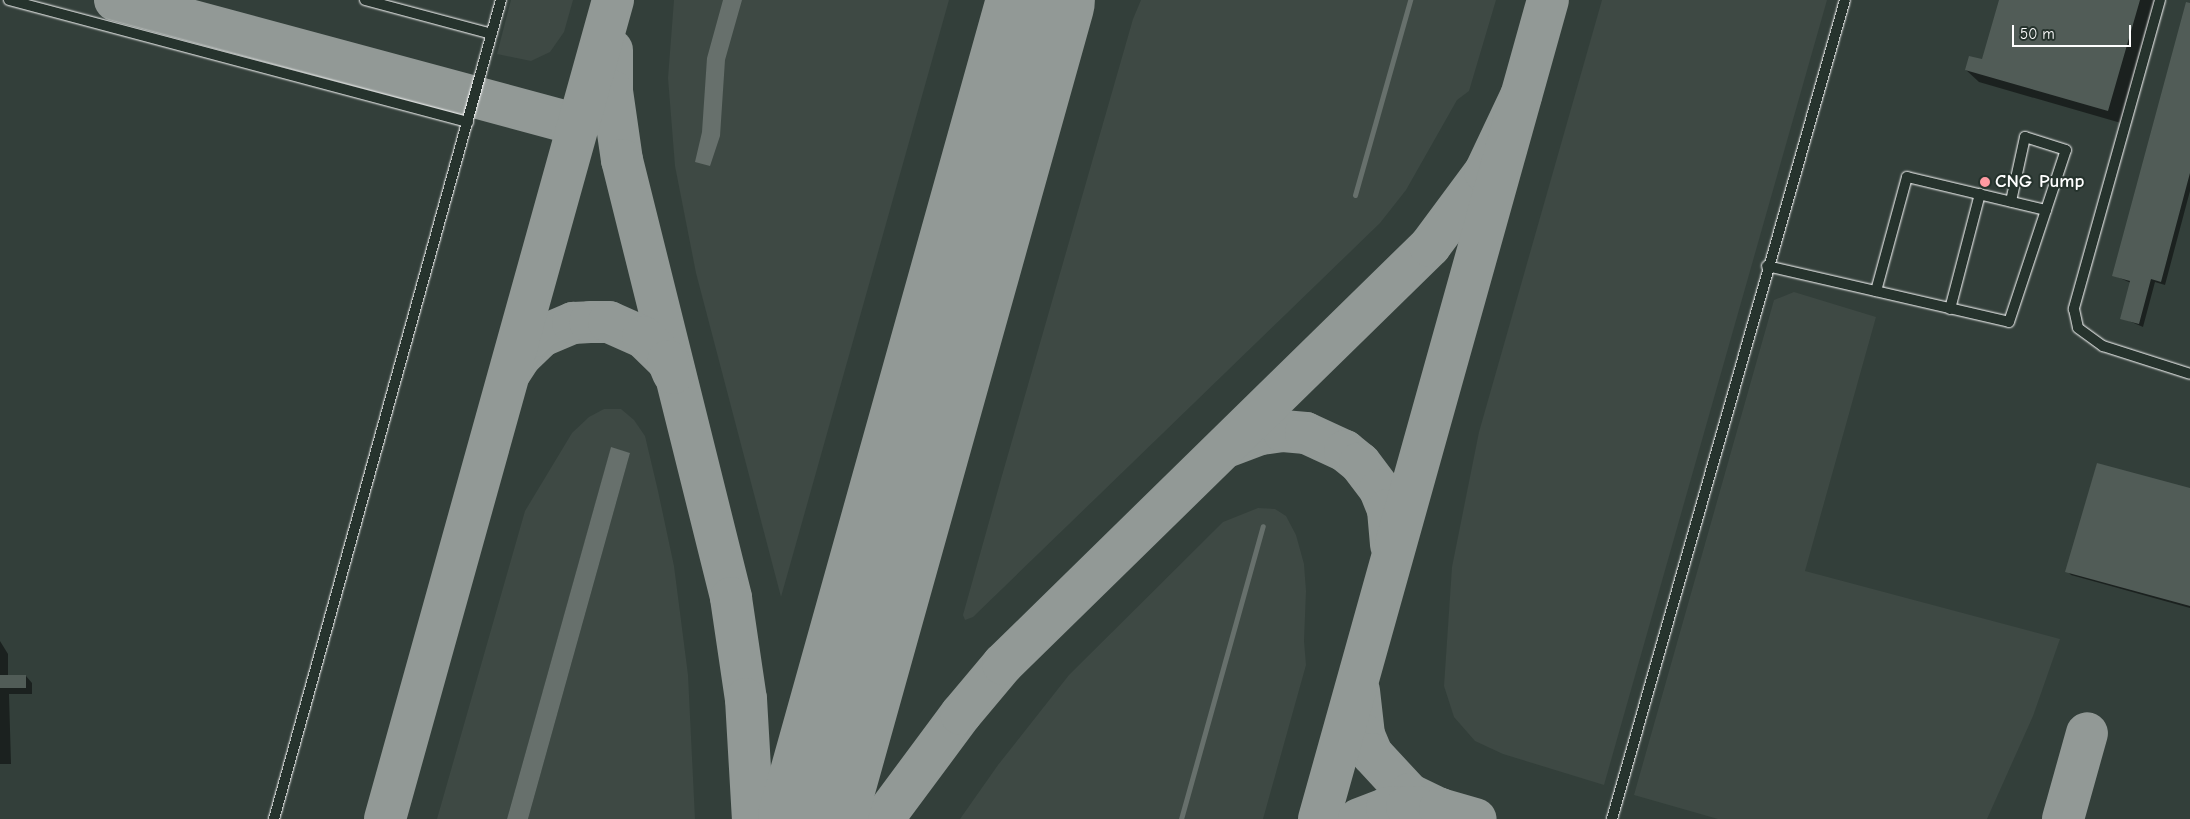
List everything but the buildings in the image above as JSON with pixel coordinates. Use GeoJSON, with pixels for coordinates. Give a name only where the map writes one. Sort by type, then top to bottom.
{"type":"FeatureCollection","features":[{"type":"Feature","properties":{"kind":"lane"},"geometry":{"type":"LineString","coordinates":[[10,0],[468,122]]}},
{"type":"Feature","properties":{"kind":"lane"},"geometry":{"type":"LineString","coordinates":[[365,0],[492,34]]}},
{"type":"Feature","properties":{"kind":"lane"},"geometry":{"type":"LineString","coordinates":[[274,819],[501,0]]}},
{"type":"Feature","properties":{"kind":"lane"},"geometry":{"type":"LineString","coordinates":[[1612,819],[1767,266],[1845,0]]}},
{"type":"Feature","properties":{"kind":"lane"},"geometry":{"type":"LineString","coordinates":[[2160,0],[2074,309],[2078,328],[2103,346],[2190,374]]}},
{"type":"Feature","properties":{"kind":"lane"},"geometry":{"type":"LineString","coordinates":[[1767,266],[2009,322],[2066,150],[2024,137],[2011,202]]}},
{"type":"Feature","properties":{"kind":"lane"},"geometry":{"type":"LineString","coordinates":[[1876,291],[1907,177],[2046,210]]}},
{"type":"Feature","properties":{"kind":"lane"},"geometry":{"type":"LineString","coordinates":[[1950,308],[1980,194]]}},
{"type":"Feature","properties":{"kind":"shaded area"},"geometry":{"type":"Polygon","coordinates":[[[0,0],[2190,0],[2190,819],[0,819],[0,0]]]}},
{"type":"Feature","properties":{"kind":"shaded area"},"geometry":{"type":"Polygon","coordinates":[[[511,0],[573,0],[564,32],[550,52],[531,61],[497,54],[511,0]]]}},
{"type":"Feature","properties":{"kind":"shaded area"},"geometry":{"type":"Polygon","coordinates":[[[674,0],[949,0],[781,597],[696,273],[675,166],[668,78],[674,0]]]}},
{"type":"Feature","properties":{"kind":"shaded area"},"geometry":{"type":"Polygon","coordinates":[[[723,0],[742,0],[725,60],[720,136],[710,166],[695,162],[702,132],[707,58],[723,0]]]}},
{"type":"Feature","properties":{"kind":"shaded area"},"geometry":{"type":"Polygon","coordinates":[[[1141,0],[1496,0],[1469,91],[1457,100],[1406,190],[1380,223],[973,617],[965,620],[963,615],[1001,479],[1133,19],[1141,0]]]}},
{"type":"Feature","properties":{"kind":"shaded area"},"geometry":{"type":"Polygon","coordinates":[[[1602,0],[1827,0],[1604,785],[1503,754],[1475,741],[1454,717],[1444,686],[1452,567],[1479,432],[1602,0]]]}},
{"type":"Feature","properties":{"kind":"shaded area"},"geometry":{"type":"Polygon","coordinates":[[[1794,292],[1876,317],[1805,571],[2060,639],[2033,716],[1987,819],[1718,819],[1634,795],[1774,300],[1794,292]]]}},
{"type":"Feature","properties":{"kind":"shaded area"},"geometry":{"type":"Polygon","coordinates":[[[604,409],[621,409],[634,420],[645,436],[658,491],[674,566],[688,675],[695,819],[528,819],[630,453],[611,448],[507,819],[437,819],[525,511],[572,433],[589,417],[604,409]]]}},
{"type":"Feature","properties":{"kind":"shaded area"},"geometry":{"type":"Polygon","coordinates":[[[611,447],[630,453],[528,819],[507,819],[611,447]]]}},
{"type":"Feature","properties":{"kind":"shaded area"},"geometry":{"type":"Polygon","coordinates":[[[1258,508],[1275,509],[1286,516],[1296,535],[1304,564],[1306,591],[1304,641],[1306,665],[1263,819],[960,819],[998,765],[1069,675],[1223,522],[1258,508]]]}},
{"type":"Feature","properties":{"kind":"waterway"},"geometry":{"type":"LineString","coordinates":[[1355,195],[1410,0]]}},
{"type":"Feature","properties":{"kind":"waterway"},"geometry":{"type":"LineString","coordinates":[[1181,819],[1263,526]]}},
{"type":"Feature","properties":{"kind":"taxiway"},"geometry":{"type":"LineString","coordinates":[[115,0],[578,125]]}},
{"type":"Feature","properties":{"kind":"taxiway"},"geometry":{"type":"LineString","coordinates":[[385,819],[613,0]]}},
{"type":"Feature","properties":{"kind":"taxiway"},"geometry":{"type":"LineString","coordinates":[[1014,65],[1024,0]]}},
{"type":"Feature","properties":{"kind":"taxiway"},"geometry":{"type":"LineString","coordinates":[[996,161],[1058,0]]}},
{"type":"Feature","properties":{"kind":"taxiway"},"geometry":{"type":"LineString","coordinates":[[1319,819],[1548,0]]}},
{"type":"Feature","properties":{"kind":"taxiway"},"geometry":{"type":"LineString","coordinates":[[612,50],[612,91],[622,160],[731,598],[746,699],[753,819]]}},
{"type":"Feature","properties":{"kind":"taxiway"},"geometry":{"type":"LineString","coordinates":[[883,819],[961,714],[1003,664],[1430,246],[1485,172],[1521,96]]}},
{"type":"Feature","properties":{"kind":"taxiway"},"geometry":{"type":"LineString","coordinates":[[511,371],[520,357],[542,336],[573,323],[609,322],[643,337],[668,361],[673,373]]}},
{"type":"Feature","properties":{"kind":"taxiway"},"geometry":{"type":"LineString","coordinates":[[1229,446],[1261,434],[1283,431],[1306,433],[1345,451],[1360,463],[1380,490],[1388,510],[1391,545]]}},
{"type":"Feature","properties":{"kind":"taxiway"},"geometry":{"type":"LineString","coordinates":[[1359,691],[1364,735],[1372,754],[1409,794],[1440,809]]}},
{"type":"Feature","properties":{"kind":"taxiway"},"geometry":{"type":"LineString","coordinates":[[2063,819],[2087,733]]}},
{"type":"Feature","properties":{"kind":"taxiway"},"geometry":{"type":"LineString","coordinates":[[1359,819],[1387,808],[1407,807],[1440,809],[1476,819]]}},
{"type":"Feature","properties":{"kind":"runway"},"geometry":{"type":"LineString","coordinates":[[812,819],[1041,0]]}},
{"type":"Feature","properties":{"kind":"place","name":"CNG Pump"},"geometry":{"type":"Point","coordinates":[1985,182]}}]}
